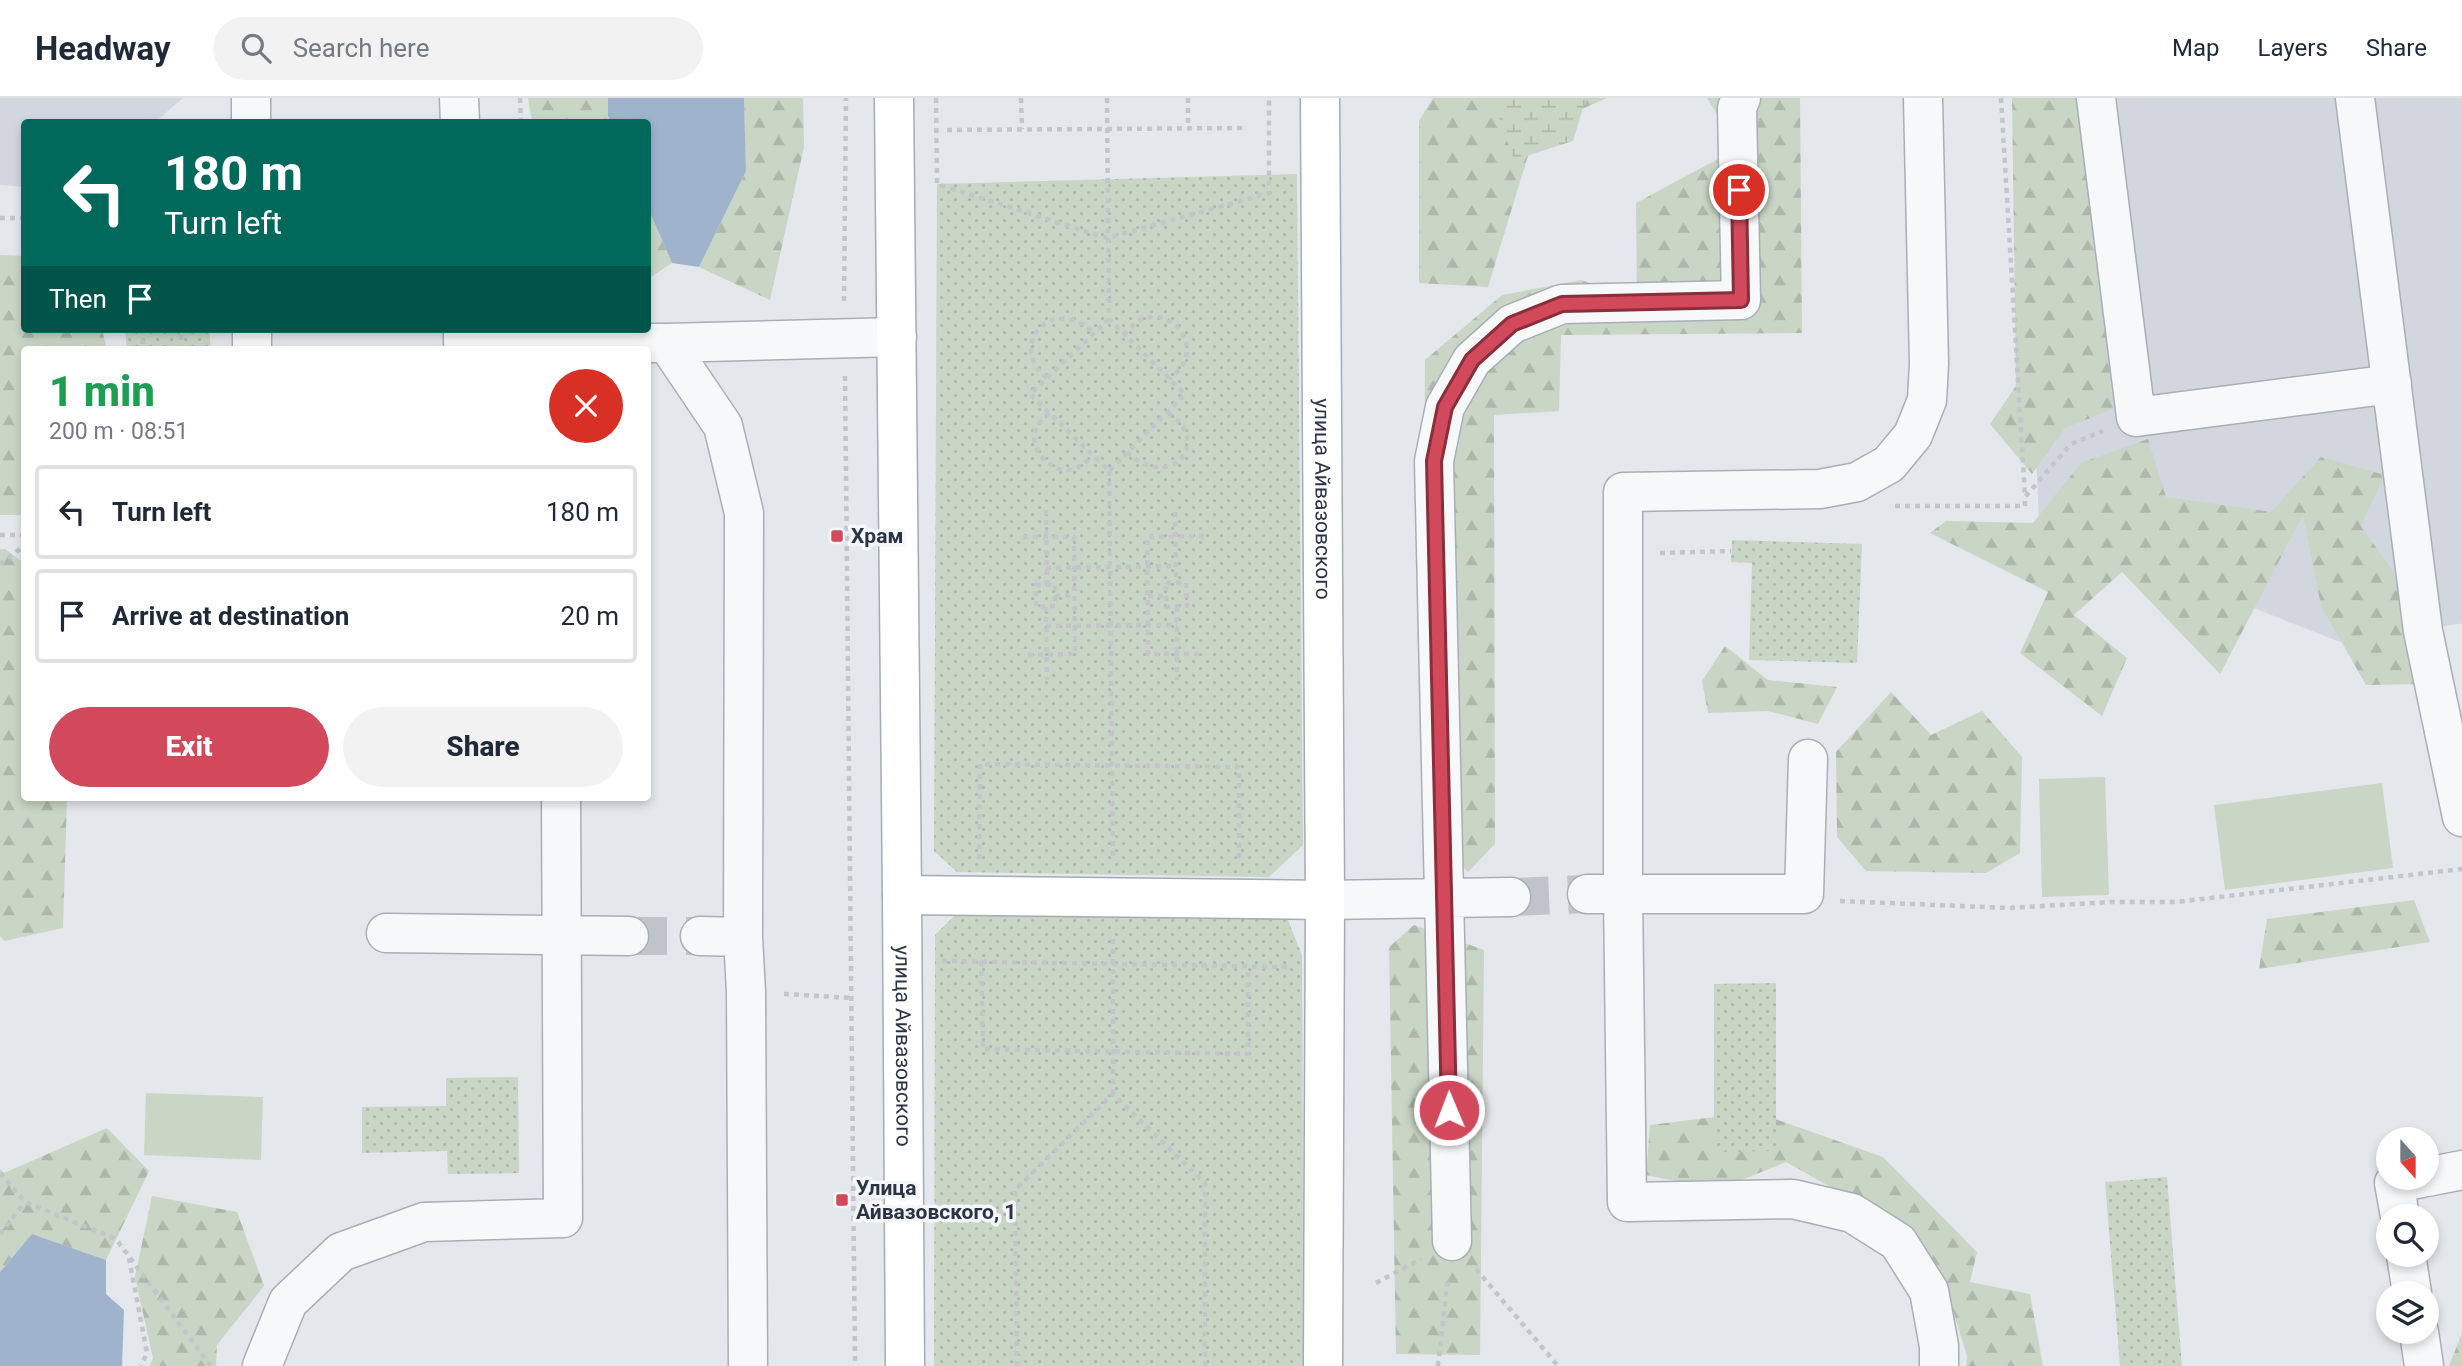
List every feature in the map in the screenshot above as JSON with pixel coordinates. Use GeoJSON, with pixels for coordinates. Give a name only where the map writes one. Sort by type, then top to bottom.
{"type":"FeatureCollection","features":[{"type":"Feature","properties":{"kind":"main road","name":"улица Айвазовского"},"geometry":{"type":"LineString","coordinates":[[894,98],[905,1366]]}},
{"type":"Feature","properties":{"kind":"main road","name":"улица Айвазовского"},"geometry":{"type":"LineString","coordinates":[[1320,98],[1325,900],[1322,1366]]}},
{"type":"Feature","properties":{"kind":"main road"},"geometry":{"type":"LineString","coordinates":[[902,895],[1325,900]]}},
{"type":"Feature","properties":{"kind":"lane"},"geometry":{"type":"LineString","coordinates":[[251,98],[251,119]]}},
{"type":"Feature","properties":{"kind":"lane"},"geometry":{"type":"LineString","coordinates":[[459,98],[460,119]]}},
{"type":"Feature","properties":{"kind":"lane"},"geometry":{"type":"LineString","coordinates":[[1452,1241],[1434,461],[1445,407],[1472,360],[1512,324],[1562,304],[1741,300],[1737,108],[1741,98]]}},
{"type":"Feature","properties":{"kind":"lane"},"geometry":{"type":"LineString","coordinates":[[1923,98],[1929,363],[1927,400],[1913,435],[1889,464],[1857,482],[1820,489],[1623,492],[1624,554],[1605,894],[1627,1202],[1793,1199],[1852,1213],[1898,1241],[1929,1290],[1940,1366]]}},
{"type":"Feature","properties":{"kind":"lane"},"geometry":{"type":"LineString","coordinates":[[2096,98],[2136,417],[2392,384]]}},
{"type":"Feature","properties":{"kind":"lane"},"geometry":{"type":"LineString","coordinates":[[2355,98],[2423,631],[2462,817]]}},
{"type":"Feature","properties":{"kind":"lane"},"geometry":{"type":"LineString","coordinates":[[463,333],[463,342],[667,344],[897,337]]}},
{"type":"Feature","properties":{"kind":"lane"},"geometry":{"type":"LineString","coordinates":[[667,344],[723,426],[744,513],[743,937],[746,992],[748,1366]]}},
{"type":"Feature","properties":{"kind":"lane"},"geometry":{"type":"LineString","coordinates":[[1605,894],[1804,894],[1808,759]]}},
{"type":"Feature","properties":{"kind":"lane"},"geometry":{"type":"LineString","coordinates":[[262,1366],[288,1302],[341,1252],[424,1222],[563,1217],[561,801]]}},
{"type":"Feature","properties":{"kind":"lane"},"geometry":{"type":"LineString","coordinates":[[1325,900],[1511,897]]}},
{"type":"Feature","properties":{"kind":"lane"},"geometry":{"type":"LineString","coordinates":[[386,933],[629,936]]}},
{"type":"Feature","properties":{"kind":"lane"},"geometry":{"type":"LineString","coordinates":[[700,936],[743,937]]}},
{"type":"Feature","properties":{"kind":"lane"},"geometry":{"type":"LineString","coordinates":[[2440,1174],[2462,1170]]}},
{"type":"Feature","properties":{"kind":"lane"},"geometry":{"type":"LineString","coordinates":[[2421,1344],[2424,1366]]}},
{"type":"Feature","properties":{"kind":"path"},"geometry":{"type":"LineString","coordinates":[[520,98],[521,119]]}},
{"type":"Feature","properties":{"kind":"path"},"geometry":{"type":"LineString","coordinates":[[846,98],[844,337],[855,1366]]}},
{"type":"Feature","properties":{"kind":"path"},"geometry":{"type":"LineString","coordinates":[[936,98],[937,184],[1107,238],[1269,193],[1269,98]]}},
{"type":"Feature","properties":{"kind":"path"},"geometry":{"type":"LineString","coordinates":[[1021,98],[1022,129]]}},
{"type":"Feature","properties":{"kind":"path"},"geometry":{"type":"LineString","coordinates":[[1017,1366],[1015,1190],[1113,1094],[1109,471],[1185,394],[1108,319],[1107,98]]}},
{"type":"Feature","properties":{"kind":"path"},"geometry":{"type":"LineString","coordinates":[[1188,98],[1188,128]]}},
{"type":"Feature","properties":{"kind":"path"},"geometry":{"type":"LineString","coordinates":[[1905,506],[2025,506],[2001,98]]}},
{"type":"Feature","properties":{"kind":"path"},"geometry":{"type":"LineString","coordinates":[[947,130],[1247,128]]}},
{"type":"Feature","properties":{"kind":"path"},"geometry":{"type":"LineString","coordinates":[[0,218],[21,218]]}},
{"type":"Feature","properties":{"kind":"path"},"geometry":{"type":"LineString","coordinates":[[1047,378],[1036,370],[1031,358],[1031,347],[1035,335],[1047,322],[1060,317],[1073,319],[1094,333]]}},
{"type":"Feature","properties":{"kind":"path"},"geometry":{"type":"LineString","coordinates":[[1124,335],[1147,318],[1161,318],[1175,324],[1187,344],[1187,356],[1183,365],[1170,379]]}},
{"type":"Feature","properties":{"kind":"path"},"geometry":{"type":"LineString","coordinates":[[1108,319],[1030,394],[1109,471]]}},
{"type":"Feature","properties":{"kind":"path"},"geometry":{"type":"LineString","coordinates":[[1127,452],[1148,467],[1162,469],[1175,466],[1184,454],[1187,437],[1180,423],[1167,412]]}},
{"type":"Feature","properties":{"kind":"path"},"geometry":{"type":"LineString","coordinates":[[1049,413],[1037,427],[1035,440],[1036,449],[1043,460],[1053,467],[1066,470],[1079,467],[1093,456]]}},
{"type":"Feature","properties":{"kind":"path"},"geometry":{"type":"LineString","coordinates":[[2025,497],[2071,444],[2136,417]]}},
{"type":"Feature","properties":{"kind":"path"},"geometry":{"type":"LineString","coordinates":[[1046,510],[1047,585]]}},
{"type":"Feature","properties":{"kind":"path"},"geometry":{"type":"LineString","coordinates":[[1175,512],[1176,583]]}},
{"type":"Feature","properties":{"kind":"path"},"geometry":{"type":"LineString","coordinates":[[0,535],[21,535]]}},
{"type":"Feature","properties":{"kind":"path"},"geometry":{"type":"LineString","coordinates":[[1199,654],[1148,654],[1147,537],[1205,536]]}},
{"type":"Feature","properties":{"kind":"path"},"geometry":{"type":"LineString","coordinates":[[1023,537],[1074,537],[1075,654],[1028,655]]}},
{"type":"Feature","properties":{"kind":"path"},"geometry":{"type":"LineString","coordinates":[[0,564],[21,548]]}},
{"type":"Feature","properties":{"kind":"path"},"geometry":{"type":"LineString","coordinates":[[1624,554],[1731,551]]}},
{"type":"Feature","properties":{"kind":"path"},"geometry":{"type":"LineString","coordinates":[[1046,568],[1176,566]]}},
{"type":"Feature","properties":{"kind":"path"},"geometry":{"type":"LineString","coordinates":[[1166,583],[1176,583],[1186,583],[1187,606],[1166,607],[1166,583]]}},
{"type":"Feature","properties":{"kind":"path"},"geometry":{"type":"LineString","coordinates":[[1036,585],[1055,585],[1055,596],[1055,606],[1036,607],[1036,585]]}},
{"type":"Feature","properties":{"kind":"path"},"geometry":{"type":"LineString","coordinates":[[1055,596],[1075,596]]}},
{"type":"Feature","properties":{"kind":"path"},"geometry":{"type":"LineString","coordinates":[[1148,596],[1166,596]]}},
{"type":"Feature","properties":{"kind":"path"},"geometry":{"type":"LineString","coordinates":[[1046,607],[1047,680]]}},
{"type":"Feature","properties":{"kind":"path"},"geometry":{"type":"LineString","coordinates":[[1177,607],[1177,680]]}},
{"type":"Feature","properties":{"kind":"path"},"geometry":{"type":"LineString","coordinates":[[1046,626],[1177,625]]}},
{"type":"Feature","properties":{"kind":"path"},"geometry":{"type":"LineString","coordinates":[[978,895],[980,764],[1112,765],[1239,767],[1240,899]]}},
{"type":"Feature","properties":{"kind":"path"},"geometry":{"type":"LineString","coordinates":[[1843,902],[2008,908],[2111,902],[2176,902],[2462,869]]}},
{"type":"Feature","properties":{"kind":"path"},"geometry":{"type":"LineString","coordinates":[[942,961],[1300,967]]}},
{"type":"Feature","properties":{"kind":"path"},"geometry":{"type":"LineString","coordinates":[[981,961],[984,1049],[1113,1052],[1248,1054],[1248,967]]}},
{"type":"Feature","properties":{"kind":"path"},"geometry":{"type":"LineString","coordinates":[[746,992],[853,998]]}},
{"type":"Feature","properties":{"kind":"path"},"geometry":{"type":"LineString","coordinates":[[1113,1094],[1205,1184],[1205,1366]]}},
{"type":"Feature","properties":{"kind":"path"},"geometry":{"type":"LineString","coordinates":[[0,1173],[24,1202],[116,1239],[211,1366]]}},
{"type":"Feature","properties":{"kind":"path"},"geometry":{"type":"LineString","coordinates":[[0,1234],[24,1202]]}},
{"type":"Feature","properties":{"kind":"path"},"geometry":{"type":"LineString","coordinates":[[1376,1283],[1452,1241]]}},
{"type":"Feature","properties":{"kind":"path"},"geometry":{"type":"LineString","coordinates":[[1438,1366],[1452,1241]]}},
{"type":"Feature","properties":{"kind":"path"},"geometry":{"type":"LineString","coordinates":[[1452,1241],[1558,1366]]}},
{"type":"Feature","properties":{"kind":"path"},"geometry":{"type":"LineString","coordinates":[[129,1257],[146,1353],[141,1366]]}},
{"type":"Feature","properties":{"kind":"shaded area"},"geometry":{"type":"Polygon","coordinates":[[[0,98],[183,98],[158,119],[21,119],[21,187],[0,185],[0,98]]]}},
{"type":"Feature","properties":{"kind":"shaded area"},"geometry":{"type":"Polygon","coordinates":[[[2022,98],[2462,98],[2462,623],[2345,644],[2039,523],[2022,98]]]}},
{"type":"Feature","properties":{"kind":"green space"},"geometry":{"type":"Polygon","coordinates":[[[528,98],[608,98],[610,119],[532,119],[528,98]]]}},
{"type":"Feature","properties":{"kind":"green space"},"geometry":{"type":"Polygon","coordinates":[[[744,98],[803,98],[804,147],[770,300],[699,267],[746,171],[744,98]]]}},
{"type":"Feature","properties":{"kind":"green space"},"geometry":{"type":"Polygon","coordinates":[[[1433,98],[1607,98],[1536,129],[1488,287],[1419,283],[1419,121],[1433,98]]]}},
{"type":"Feature","properties":{"kind":"green space"},"geometry":{"type":"Polygon","coordinates":[[[1500,98],[1586,98],[1573,141],[1514,160],[1493,102],[1500,98]]]}},
{"type":"Feature","properties":{"kind":"green space"},"geometry":{"type":"Polygon","coordinates":[[[1707,98],[1800,98],[1802,333],[1561,335],[1559,411],[1494,415],[1495,844],[1468,872],[1423,828],[1425,360],[1502,295],[1581,280],[1637,300],[1636,203],[1738,148],[1707,98]]]}},
{"type":"Feature","properties":{"kind":"green space"},"geometry":{"type":"Polygon","coordinates":[[[2012,98],[2083,98],[2113,409],[2065,428],[2032,474],[1990,424],[2016,386],[2012,98]]]}},
{"type":"Feature","properties":{"kind":"green space"},"geometry":{"type":"Polygon","coordinates":[[[1297,174],[1303,845],[1269,877],[957,872],[934,851],[937,184],[1297,174]]]}},
{"type":"Feature","properties":{"kind":"green space"},"geometry":{"type":"Polygon","coordinates":[[[651,215],[672,263],[651,277],[651,215]]]}},
{"type":"Feature","properties":{"kind":"green space"},"geometry":{"type":"Polygon","coordinates":[[[0,255],[21,256],[21,333],[103,333],[106,346],[21,346],[21,515],[0,515],[0,255]]]}},
{"type":"Feature","properties":{"kind":"green space"},"geometry":{"type":"Polygon","coordinates":[[[125,333],[209,333],[211,346],[127,346],[125,333]]]}},
{"type":"Feature","properties":{"kind":"green space"},"geometry":{"type":"Polygon","coordinates":[[[2148,439],[2166,497],[2271,512],[2321,457],[2385,475],[2361,526],[2408,593],[2421,684],[2366,685],[2321,606],[2303,515],[2220,674],[2122,572],[2074,615],[2127,658],[2102,716],[2020,653],[2048,592],[1930,533],[1946,521],[2033,523],[2081,463],[2148,439]]]}},
{"type":"Feature","properties":{"kind":"green space"},"geometry":{"type":"Polygon","coordinates":[[[1732,540],[1862,544],[1857,663],[1749,660],[1752,563],[1731,562],[1732,540]]]}},
{"type":"Feature","properties":{"kind":"green space"},"geometry":{"type":"Polygon","coordinates":[[[0,549],[5,549],[21,561],[21,801],[67,801],[63,928],[4,941],[0,936],[0,549]]]}},
{"type":"Feature","properties":{"kind":"green space"},"geometry":{"type":"Polygon","coordinates":[[[1725,646],[1768,680],[1837,687],[1818,724],[1768,711],[1708,713],[1702,681],[1725,646]]]}},
{"type":"Feature","properties":{"kind":"green space"},"geometry":{"type":"Polygon","coordinates":[[[1891,692],[1931,735],[1982,711],[2022,757],[2020,853],[1986,873],[1866,871],[1837,837],[1836,752],[1891,692]]]}},
{"type":"Feature","properties":{"kind":"green space"},"geometry":{"type":"Polygon","coordinates":[[[2105,777],[2109,895],[2042,897],[2039,779],[2105,777]]]}},
{"type":"Feature","properties":{"kind":"green space"},"geometry":{"type":"Polygon","coordinates":[[[2382,783],[2393,868],[2225,890],[2214,805],[2382,783]]]}},
{"type":"Feature","properties":{"kind":"green space"},"geometry":{"type":"Polygon","coordinates":[[[2414,900],[2430,942],[2259,969],[2267,919],[2414,900]]]}},
{"type":"Feature","properties":{"kind":"green space"},"geometry":{"type":"Polygon","coordinates":[[[955,915],[1270,915],[1288,920],[1302,955],[1304,1366],[934,1366],[935,935],[955,915]]]}},
{"type":"Feature","properties":{"kind":"green space"},"geometry":{"type":"Polygon","coordinates":[[[1414,925],[1484,950],[1480,1355],[1396,1354],[1389,947],[1414,925]]]}},
{"type":"Feature","properties":{"kind":"green space"},"geometry":{"type":"Polygon","coordinates":[[[1776,983],[1776,1151],[1714,1152],[1714,984],[1776,983]]]}},
{"type":"Feature","properties":{"kind":"green space"},"geometry":{"type":"Polygon","coordinates":[[[518,1077],[519,1173],[448,1174],[447,1151],[362,1153],[362,1107],[446,1106],[446,1078],[518,1077]]]}},
{"type":"Feature","properties":{"kind":"green space"},"geometry":{"type":"Polygon","coordinates":[[[146,1093],[263,1097],[261,1160],[144,1155],[146,1093]]]}},
{"type":"Feature","properties":{"kind":"green space"},"geometry":{"type":"Polygon","coordinates":[[[1755,1112],[1883,1157],[1977,1252],[1970,1282],[2030,1294],[2043,1366],[1966,1366],[1967,1356],[1946,1288],[1912,1233],[1786,1162],[1717,1190],[1646,1175],[1650,1125],[1755,1112]]]}},
{"type":"Feature","properties":{"kind":"green space"},"geometry":{"type":"Polygon","coordinates":[[[107,1128],[149,1171],[106,1260],[32,1234],[0,1272],[0,1169],[4,1173],[107,1128]]]}},
{"type":"Feature","properties":{"kind":"green space"},"geometry":{"type":"Polygon","coordinates":[[[2167,1177],[2182,1366],[2120,1366],[2105,1182],[2167,1177]]]}},
{"type":"Feature","properties":{"kind":"green space"},"geometry":{"type":"Polygon","coordinates":[[[152,1196],[237,1212],[264,1286],[217,1345],[216,1366],[150,1366],[153,1358],[135,1277],[152,1196]]]}},
{"type":"Feature","properties":{"kind":"green space"},"geometry":{"type":"Polygon","coordinates":[[[2462,1333],[2462,1366],[2449,1366],[2462,1333]]]}},
{"type":"Feature","properties":{"kind":"water"},"geometry":{"type":"Polygon","coordinates":[[[608,98],[744,98],[746,171],[699,267],[672,263],[651,215],[651,119],[610,119],[608,98]]]}},
{"type":"Feature","properties":{"kind":"water"},"geometry":{"type":"Polygon","coordinates":[[[32,1234],[106,1260],[106,1294],[124,1310],[122,1366],[0,1366],[0,1272],[32,1234]]]}},
{"type":"Feature","properties":{"kind":"tunnel"},"geometry":{"type":"LineString","coordinates":[[1511,897],[1587,894]]}},
{"type":"Feature","properties":{"kind":"tunnel"},"geometry":{"type":"LineString","coordinates":[[629,936],[700,936]]}},
{"type":"Feature","properties":{"kind":"place","name":"Храм"},"geometry":{"type":"Point","coordinates":[837,536]}},
{"type":"Feature","properties":{"kind":"place","name":"Улица Айвазовского, 1"},"geometry":{"type":"Point","coordinates":[842,1200]}},
{"type":"Feature","properties":{"kind":"route"},"geometry":{"type":"LineString","coordinates":[[1449,1110],[1434,461],[1445,407],[1472,360],[1512,324],[1562,304],[1741,300],[1739,190]]}}]}
